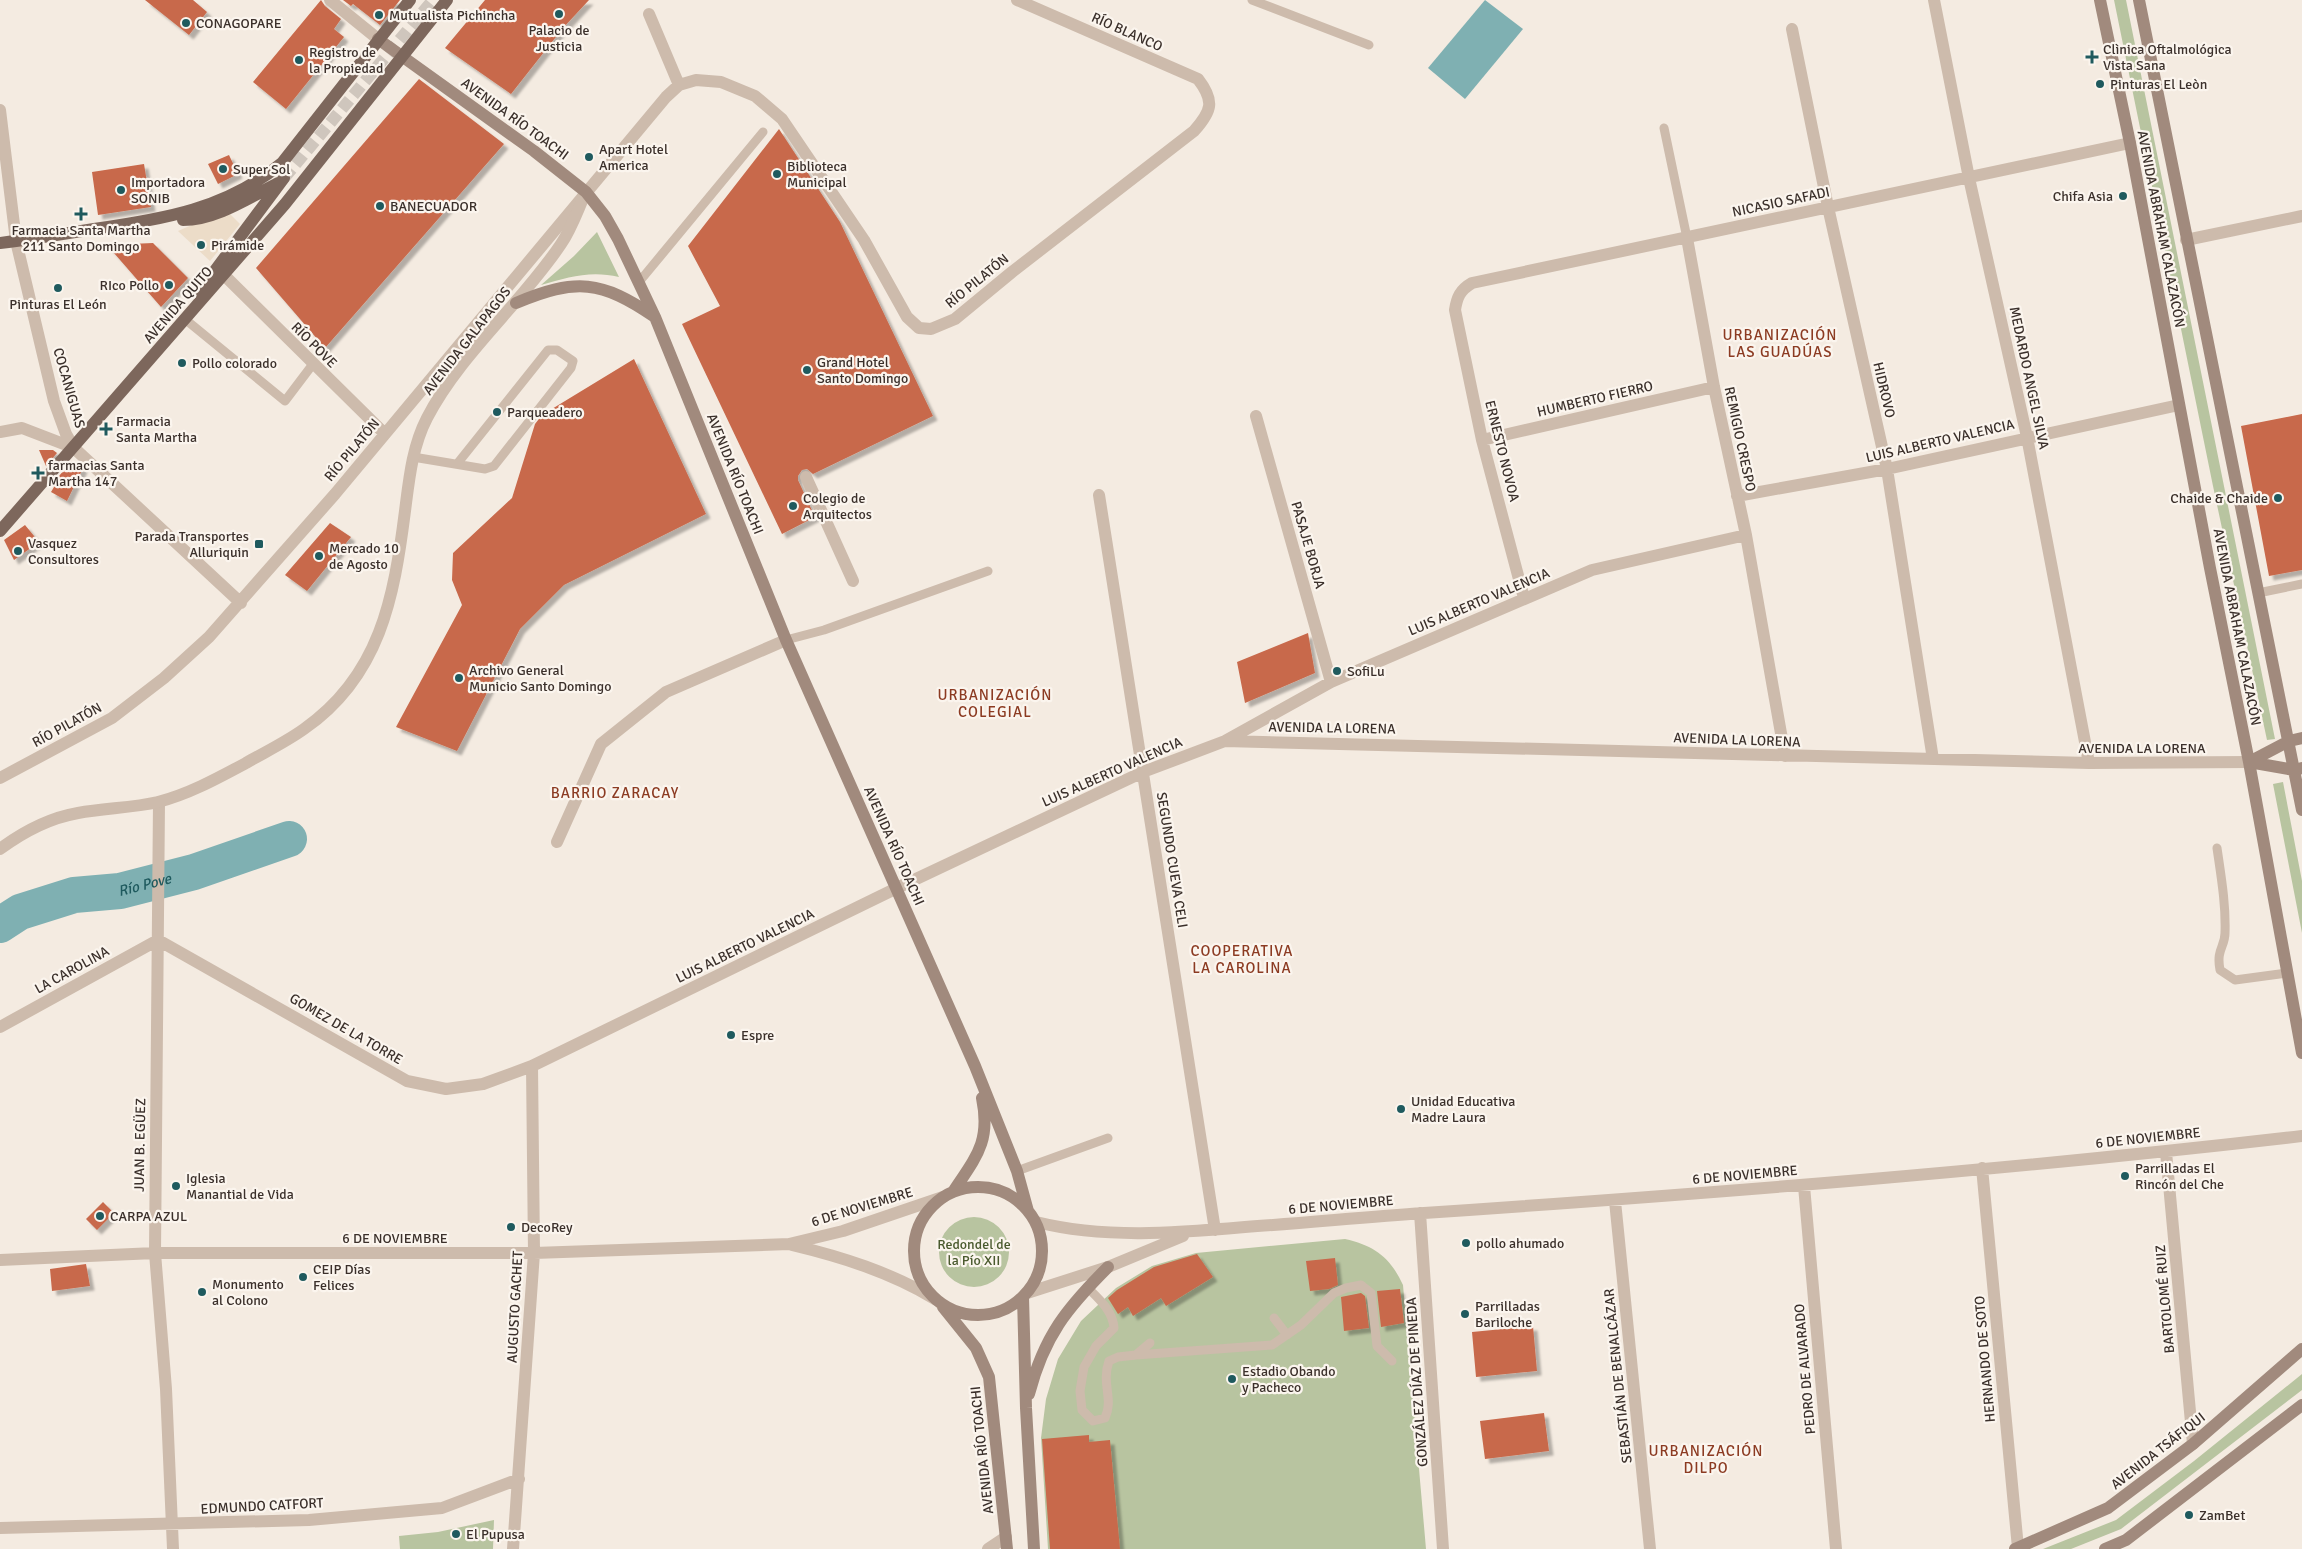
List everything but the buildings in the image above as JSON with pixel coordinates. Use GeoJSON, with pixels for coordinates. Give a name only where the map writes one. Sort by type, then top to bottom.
{"type":"FeatureCollection","features":[{"type":"Feature","properties":{"kind":"main road"},"geometry":{"type":"LineString","coordinates":[[0,243],[151,221],[183,214],[237,193],[262,180],[275,169],[303,138],[410,0]]}},
{"type":"Feature","properties":{"kind":"main road","name":"AVENIDA QUITO"},"geometry":{"type":"LineString","coordinates":[[0,531],[286,204],[447,0]]}},
{"type":"Feature","properties":{"kind":"main road","name":"AVENIDA ABRAHAM CALAZACÓN"},"geometry":{"type":"LineString","coordinates":[[2100,0],[2130,143],[2249,762],[2302,1054]]}},
{"type":"Feature","properties":{"kind":"main road","name":"AVENIDA ABRAHAM CALAZACÓN"},"geometry":{"type":"LineString","coordinates":[[2139,0],[2258,593],[2289,741],[2298,769],[2302,810]]}},
{"type":"Feature","properties":{"kind":"main road","name":"AVENIDA RÍO TOACHI"},"geometry":{"type":"LineString","coordinates":[[378,39],[534,151],[586,192],[605,216],[640,282],[786,640],[975,1066],[1017,1171],[1028,1211]]}},
{"type":"Feature","properties":{"kind":"main road"},"geometry":{"type":"LineString","coordinates":[[151,221],[188,220],[206,216],[282,180],[192,301],[183,323]]}},
{"type":"Feature","properties":{"kind":"main road"},"geometry":{"type":"LineString","coordinates":[[516,303],[550,290],[589,286],[612,291],[655,317]]}},
{"type":"Feature","properties":{"kind":"main road","name":"AVENIDA LA LORENA"},"geometry":{"type":"LineString","coordinates":[[2249,762],[2289,741],[2302,738]]}},
{"type":"Feature","properties":{"kind":"main road","name":"AVENIDA LA LORENA"},"geometry":{"type":"LineString","coordinates":[[2249,762],[2298,769]]}},
{"type":"Feature","properties":{"kind":"main road","name":"AVENIDA RÍO TOACHI"},"geometry":{"type":"LineString","coordinates":[[948,1194],[979,1150],[986,1126],[975,1066]]}},
{"type":"Feature","properties":{"kind":"main road"},"geometry":{"type":"LineString","coordinates":[[976,1187],[1000,1190],[1010,1195],[1028,1211],[1036,1222],[1042,1240],[1042,1258],[1037,1276],[1025,1295],[1001,1311],[980,1315],[958,1313],[937,1301],[920,1280],[914,1258],[916,1234],[923,1218],[934,1204],[948,1194],[976,1187]]}},
{"type":"Feature","properties":{"kind":"main road"},"geometry":{"type":"LineString","coordinates":[[1026,1408],[1043,1349],[1058,1323],[1087,1288],[1108,1267]]}},
{"type":"Feature","properties":{"kind":"main road"},"geometry":{"type":"LineString","coordinates":[[1025,1295],[1026,1408],[1034,1549]]}},
{"type":"Feature","properties":{"kind":"main road","name":"AVENIDA RÍO TOACHI"},"geometry":{"type":"LineString","coordinates":[[937,1301],[976,1348],[990,1377],[1007,1543]]}},
{"type":"Feature","properties":{"kind":"main road","name":"AVENIDA TSÁFIQUI"},"geometry":{"type":"LineString","coordinates":[[2016,1548],[2108,1508],[2193,1444],[2302,1349]]}},
{"type":"Feature","properties":{"kind":"main road"},"geometry":{"type":"LineString","coordinates":[[2105,1549],[2126,1540],[2302,1405]]}},
{"type":"Feature","properties":{"kind":"street","name":"AVENIDA RÍO TOACHI"},"geometry":{"type":"LineString","coordinates":[[330,0],[378,39]]}},
{"type":"Feature","properties":{"kind":"street","name":"RÍO BLANCO"},"geometry":{"type":"LineString","coordinates":[[1017,0],[1198,79]]}},
{"type":"Feature","properties":{"kind":"street","name":"MEDARDO ANGEL SILVA"},"geometry":{"type":"LineString","coordinates":[[1934,0],[1969,178],[2027,437],[2089,763]]}},
{"type":"Feature","properties":{"kind":"street"},"geometry":{"type":"LineString","coordinates":[[649,14],[679,85]]}},
{"type":"Feature","properties":{"kind":"street","name":"HIDROVO"},"geometry":{"type":"LineString","coordinates":[[1792,29],[1828,207],[1887,469],[1933,760]]}},
{"type":"Feature","properties":{"kind":"street","name":"RÍO PILATÓN"},"geometry":{"type":"LineString","coordinates":[[0,778],[112,718],[164,678],[210,637],[385,434],[666,97],[679,85],[696,80],[721,82],[755,96],[782,119],[864,240],[907,317],[919,328],[931,329],[956,319],[1012,272],[1194,131],[1205,119],[1210,104],[1207,91],[1198,79]]}},
{"type":"Feature","properties":{"kind":"street","name":"COCANIGUAS"},"geometry":{"type":"LineString","coordinates":[[0,110],[16,241],[54,401],[66,434],[74,448],[241,603]]}},
{"type":"Feature","properties":{"kind":"street","name":"NICASIO SAFADI"},"geometry":{"type":"LineString","coordinates":[[1455,310],[1457,298],[1463,288],[1472,283],[2130,143]]}},
{"type":"Feature","properties":{"kind":"street","name":"AVENIDA GALAPAGOS"},"geometry":{"type":"LineString","coordinates":[[0,849],[31,829],[53,819],[75,813],[128,808],[159,802],[211,782],[303,730],[346,693],[368,658],[385,620],[398,564],[413,457],[427,418],[437,401],[486,337],[516,303],[562,242],[586,192]]}},
{"type":"Feature","properties":{"kind":"street"},"geometry":{"type":"LineString","coordinates":[[2186,240],[2302,216]]}},
{"type":"Feature","properties":{"kind":"street","name":"REMIGIO CRESPO"},"geometry":{"type":"LineString","coordinates":[[1687,238],[1714,388],[1746,535],[1785,756]]}},
{"type":"Feature","properties":{"kind":"street","name":"RÍO POVE"},"geometry":{"type":"LineString","coordinates":[[224,275],[385,434]]}},
{"type":"Feature","properties":{"kind":"street","name":"ERNESTO NOVOA"},"geometry":{"type":"LineString","coordinates":[[1455,310],[1482,440],[1524,598]]}},
{"type":"Feature","properties":{"kind":"street","name":"HUMBERTO FIERRO"},"geometry":{"type":"LineString","coordinates":[[1482,440],[1714,388]]}},
{"type":"Feature","properties":{"kind":"street","name":"LUIS ALBERTO VALENCIA"},"geometry":{"type":"LineString","coordinates":[[1737,496],[1887,469],[2179,405]]}},
{"type":"Feature","properties":{"kind":"street","name":"PASAJE BORJA"},"geometry":{"type":"LineString","coordinates":[[1256,416],[1331,682]]}},
{"type":"Feature","properties":{"kind":"street"},"geometry":{"type":"LineString","coordinates":[[0,432],[22,428],[74,448]]}},
{"type":"Feature","properties":{"kind":"street"},"geometry":{"type":"LineString","coordinates":[[806,478],[853,581]]}},
{"type":"Feature","properties":{"kind":"street","name":"SEGUNDO CUEVA CELI"},"geometry":{"type":"LineString","coordinates":[[1099,495],[1216,1230]]}},
{"type":"Feature","properties":{"kind":"street","name":"LUIS ALBERTO VALENCIA"},"geometry":{"type":"LineString","coordinates":[[532,1066],[897,888],[1143,772],[1225,741],[1331,682],[1592,570],[1746,535]]}},
{"type":"Feature","properties":{"kind":"street"},"geometry":{"type":"LineString","coordinates":[[558,842],[601,744],[666,692],[786,640]]}},
{"type":"Feature","properties":{"kind":"street","name":"AVENIDA LA LORENA"},"geometry":{"type":"LineString","coordinates":[[1225,741],[1933,760],[2089,763],[2249,762]]}},
{"type":"Feature","properties":{"kind":"street","name":"JUAN B. EGÜEZ"},"geometry":{"type":"LineString","coordinates":[[159,802],[155,1254],[166,1389],[173,1525],[172,1549]]}},
{"type":"Feature","properties":{"kind":"street","name":"GOMEZ DE LA TORRE"},"geometry":{"type":"LineString","coordinates":[[158,940],[407,1081],[446,1089],[483,1084],[532,1066]]}},
{"type":"Feature","properties":{"kind":"street","name":"LA CAROLINA"},"geometry":{"type":"LineString","coordinates":[[0,1027],[158,940]]}},
{"type":"Feature","properties":{"kind":"street","name":"AUGUSTO GACHET"},"geometry":{"type":"LineString","coordinates":[[514,1549],[534,1253],[532,1066]]}},
{"type":"Feature","properties":{"kind":"street","name":"6 DE NOVIEMBRE"},"geometry":{"type":"LineString","coordinates":[[1036,1222],[1120,1233],[1190,1233],[1420,1213],[1615,1201],[1804,1186],[2166,1152],[2302,1136]]}},
{"type":"Feature","properties":{"kind":"street","name":"BARTOLOMÉ RUIZ"},"geometry":{"type":"LineString","coordinates":[[2166,1152],[2193,1444]]}},
{"type":"Feature","properties":{"kind":"street","name":"HERNANDO DE SOTO"},"geometry":{"type":"LineString","coordinates":[[1982,1168],[2016,1548]]}},
{"type":"Feature","properties":{"kind":"street","name":"PEDRO DE ALVARADO"},"geometry":{"type":"LineString","coordinates":[[1804,1186],[1836,1549]]}},
{"type":"Feature","properties":{"kind":"street","name":"6 DE NOVIEMBRE"},"geometry":{"type":"LineString","coordinates":[[0,1260],[155,1254],[534,1253],[789,1244],[843,1231],[948,1194]]}},
{"type":"Feature","properties":{"kind":"street","name":"SEBASTIÁN DE BENALCÁZAR"},"geometry":{"type":"LineString","coordinates":[[1615,1201],[1650,1549]]}},
{"type":"Feature","properties":{"kind":"street","name":"GONZÁLEZ DÍAZ DE PINEDA"},"geometry":{"type":"LineString","coordinates":[[1420,1213],[1443,1549]]}},
{"type":"Feature","properties":{"kind":"street","name":"6 DE NOVIEMBRE"},"geometry":{"type":"LineString","coordinates":[[1025,1295],[1108,1267],[1190,1233]]}},
{"type":"Feature","properties":{"kind":"street","name":"6 DE NOVIEMBRE"},"geometry":{"type":"LineString","coordinates":[[789,1244],[842,1257],[883,1272],[937,1301]]}},
{"type":"Feature","properties":{"kind":"street","name":"EDMUNDO CATFORT"},"geometry":{"type":"LineString","coordinates":[[0,1528],[309,1520],[442,1508],[520,1479]]}},
{"type":"Feature","properties":{"kind":"street"},"geometry":{"type":"LineString","coordinates":[[988,1549],[1007,1543]]}},
{"type":"Feature","properties":{"kind":"lane"},"geometry":{"type":"LineString","coordinates":[[1252,0],[1368,45]]}},
{"type":"Feature","properties":{"kind":"lane","name":"REMIGIO CRESPO"},"geometry":{"type":"LineString","coordinates":[[1664,128],[1687,238]]}},
{"type":"Feature","properties":{"kind":"lane"},"geometry":{"type":"LineString","coordinates":[[640,282],[764,132]]}},
{"type":"Feature","properties":{"kind":"lane"},"geometry":{"type":"LineString","coordinates":[[183,323],[285,401],[313,364]]}},
{"type":"Feature","properties":{"kind":"lane"},"geometry":{"type":"LineString","coordinates":[[413,457],[485,469],[497,464],[571,368],[573,360],[557,350],[548,350],[457,464]]}},
{"type":"Feature","properties":{"kind":"lane"},"geometry":{"type":"LineString","coordinates":[[786,640],[824,630],[988,571]]}},
{"type":"Feature","properties":{"kind":"lane"},"geometry":{"type":"LineString","coordinates":[[2258,593],[2302,584]]}},
{"type":"Feature","properties":{"kind":"lane"},"geometry":{"type":"LineString","coordinates":[[2217,848],[2223,892],[2225,936],[2218,957],[2220,970],[2235,980],[2287,974]]}},
{"type":"Feature","properties":{"kind":"lane"},"geometry":{"type":"LineString","coordinates":[[1017,1171],[1108,1138]]}},
{"type":"Feature","properties":{"kind":"lane"},"geometry":{"type":"LineString","coordinates":[[1087,1288],[1114,1319],[1114,1328],[1096,1346],[1084,1367],[1080,1390],[1082,1410],[1093,1421],[1105,1418],[1110,1408],[1105,1382],[1109,1361],[1118,1357],[1136,1355],[1272,1344],[1301,1326],[1334,1293],[1360,1285],[1371,1293],[1377,1346],[1392,1361]]}},
{"type":"Feature","properties":{"kind":"lane"},"geometry":{"type":"LineString","coordinates":[[1274,1318],[1287,1335]]}},
{"type":"Feature","properties":{"kind":"lane"},"geometry":{"type":"LineString","coordinates":[[1136,1355],[1150,1343]]}},
{"type":"Feature","properties":{"kind":"green space"},"geometry":{"type":"Polygon","coordinates":[[[2114,0],[2126,0],[2275,739],[2267,740],[2114,0]]]}},
{"type":"Feature","properties":{"kind":"green space"},"geometry":{"type":"Polygon","coordinates":[[[597,232],[619,277],[589,274],[541,285],[574,256],[597,232]]]}},
{"type":"Feature","properties":{"kind":"green space"},"geometry":{"type":"Polygon","coordinates":[[[2283,782],[2302,881],[2302,933],[2273,784],[2283,782]]]}},
{"type":"Feature","properties":{"kind":"green space","name":"Redondel de la Pío XII"},"geometry":{"type":"Polygon","coordinates":[[[974,1217],[987,1220],[999,1227],[1006,1239],[1009,1252],[1006,1265],[999,1277],[987,1284],[974,1287],[961,1284],[949,1277],[942,1265],[939,1252],[942,1239],[949,1227],[961,1220],[974,1217]]]}},
{"type":"Feature","properties":{"kind":"green space","name":"Estadio Obando y Pacheco"},"geometry":{"type":"Polygon","coordinates":[[[1345,1239],[1365,1245],[1380,1254],[1393,1267],[1403,1285],[1426,1549],[1048,1549],[1041,1438],[1046,1399],[1058,1359],[1081,1321],[1116,1288],[1152,1266],[1196,1253],[1345,1239]]]}},
{"type":"Feature","properties":{"kind":"green space"},"geometry":{"type":"Polygon","coordinates":[[[2302,1374],[2302,1390],[2121,1529],[2071,1549],[2043,1549],[2116,1520],[2194,1461],[2302,1374]]]}},
{"type":"Feature","properties":{"kind":"green space","name":"El Pupusa"},"geometry":{"type":"Polygon","coordinates":[[[494,1520],[493,1549],[400,1549],[399,1536],[438,1532],[494,1520]]]}},
{"type":"Feature","properties":{"kind":"shaded area"},"geometry":{"type":"Polygon","coordinates":[[[226,210],[240,224],[210,261],[178,231],[226,210]]]}},
{"type":"Feature","properties":{"kind":"water"},"geometry":{"type":"Polygon","coordinates":[[[1485,0],[1523,29],[1465,99],[1428,68],[1485,0]]]}},
{"type":"Feature","properties":{"kind":"waterway","name":"Río Pove"},"geometry":{"type":"LineString","coordinates":[[0,925],[20,912],[74,895],[120,891],[194,872],[289,839]]}},
{"type":"Feature","properties":{"kind":"tunnel"},"geometry":{"type":"LineString","coordinates":[[284,178],[433,0]]}},
{"type":"Feature","properties":{"kind":"place","name":"Palacio de Justicia"},"geometry":{"type":"Point","coordinates":[559,14]}},
{"type":"Feature","properties":{"kind":"place","name":"Mutualista Pichincha"},"geometry":{"type":"Point","coordinates":[379,15]}},
{"type":"Feature","properties":{"kind":"place","name":"CONAGOPARE"},"geometry":{"type":"Point","coordinates":[186,23]}},
{"type":"Feature","properties":{"kind":"place","name":"Clìnica Oftalmológica Vista Sana"},"geometry":{"type":"Point","coordinates":[2092,57]}},
{"type":"Feature","properties":{"kind":"place","name":"Registro de la Propiedad"},"geometry":{"type":"Point","coordinates":[299,60]}},
{"type":"Feature","properties":{"kind":"place","name":"Pinturas El Leòn"},"geometry":{"type":"Point","coordinates":[2100,84]}},
{"type":"Feature","properties":{"kind":"place","name":"Apart Hotel America"},"geometry":{"type":"Point","coordinates":[589,157]}},
{"type":"Feature","properties":{"kind":"place","name":"Super Sol"},"geometry":{"type":"Point","coordinates":[223,169]}},
{"type":"Feature","properties":{"kind":"place","name":"Biblioteca Municipal"},"geometry":{"type":"Point","coordinates":[777,174]}},
{"type":"Feature","properties":{"kind":"place","name":"Importadora SONIB"},"geometry":{"type":"Point","coordinates":[121,190]}},
{"type":"Feature","properties":{"kind":"place","name":"Chifa Asia"},"geometry":{"type":"Point","coordinates":[2123,196]}},
{"type":"Feature","properties":{"kind":"place","name":"BANECUADOR"},"geometry":{"type":"Point","coordinates":[380,206]}},
{"type":"Feature","properties":{"kind":"place","name":"Farmacia Santa Martha 211 Santo Domingo"},"geometry":{"type":"Point","coordinates":[81,214]}},
{"type":"Feature","properties":{"kind":"place","name":"Pirámide"},"geometry":{"type":"Point","coordinates":[201,245]}},
{"type":"Feature","properties":{"kind":"place","name":"RIco Pollo"},"geometry":{"type":"Point","coordinates":[169,285]}},
{"type":"Feature","properties":{"kind":"place","name":"Pinturas El León"},"geometry":{"type":"Point","coordinates":[58,288]}},
{"type":"Feature","properties":{"kind":"place","name":"Pollo colorado"},"geometry":{"type":"Point","coordinates":[182,363]}},
{"type":"Feature","properties":{"kind":"place","name":"Grand Hotel Santo Domingo"},"geometry":{"type":"Point","coordinates":[807,370]}},
{"type":"Feature","properties":{"kind":"place","name":"Parqueadero"},"geometry":{"type":"Point","coordinates":[497,412]}},
{"type":"Feature","properties":{"kind":"place","name":"Farmacia Santa Martha"},"geometry":{"type":"Point","coordinates":[106,429]}},
{"type":"Feature","properties":{"kind":"place","name":"farmacias Santa Martha 147"},"geometry":{"type":"Point","coordinates":[38,473]}},
{"type":"Feature","properties":{"kind":"place","name":"Chaide & Chaide"},"geometry":{"type":"Point","coordinates":[2278,498]}},
{"type":"Feature","properties":{"kind":"place","name":"Colegio de Arquitectos"},"geometry":{"type":"Point","coordinates":[793,506]}},
{"type":"Feature","properties":{"kind":"place","name":"Parada Transportes Alluriquin"},"geometry":{"type":"Point","coordinates":[259,544]}},
{"type":"Feature","properties":{"kind":"place","name":"Vasquez Consultores"},"geometry":{"type":"Point","coordinates":[18,551]}},
{"type":"Feature","properties":{"kind":"place","name":"Mercado 10 de Agosto"},"geometry":{"type":"Point","coordinates":[319,556]}},
{"type":"Feature","properties":{"kind":"place","name":"SofiLu"},"geometry":{"type":"Point","coordinates":[1337,671]}},
{"type":"Feature","properties":{"kind":"place","name":"Archivo General Municio Santo Domingo"},"geometry":{"type":"Point","coordinates":[459,678]}},
{"type":"Feature","properties":{"kind":"place","name":"Espre"},"geometry":{"type":"Point","coordinates":[731,1035]}},
{"type":"Feature","properties":{"kind":"place","name":"Unidad Educativa Madre Laura"},"geometry":{"type":"Point","coordinates":[1401,1109]}},
{"type":"Feature","properties":{"kind":"place","name":"Parrilladas El Rincón del Che"},"geometry":{"type":"Point","coordinates":[2125,1176]}},
{"type":"Feature","properties":{"kind":"place","name":"Iglesia Manantial de Vida"},"geometry":{"type":"Point","coordinates":[176,1186]}},
{"type":"Feature","properties":{"kind":"place","name":"CARPA AZUL"},"geometry":{"type":"Point","coordinates":[100,1216]}},
{"type":"Feature","properties":{"kind":"place","name":"DecoRey"},"geometry":{"type":"Point","coordinates":[511,1227]}},
{"type":"Feature","properties":{"kind":"place","name":"pollo ahumado"},"geometry":{"type":"Point","coordinates":[1466,1243]}},
{"type":"Feature","properties":{"kind":"place","name":"CEIP Días Felices"},"geometry":{"type":"Point","coordinates":[303,1277]}},
{"type":"Feature","properties":{"kind":"place","name":"Monumento al Colono"},"geometry":{"type":"Point","coordinates":[202,1292]}},
{"type":"Feature","properties":{"kind":"place","name":"Parrilladas Bariloche"},"geometry":{"type":"Point","coordinates":[1465,1314]}},
{"type":"Feature","properties":{"kind":"place","name":"Estadio Obando y Pacheco"},"geometry":{"type":"Point","coordinates":[1232,1379]}},
{"type":"Feature","properties":{"kind":"place","name":"ZamBet"},"geometry":{"type":"Point","coordinates":[2189,1515]}},
{"type":"Feature","properties":{"kind":"place","name":"El Pupusa"},"geometry":{"type":"Point","coordinates":[456,1534]}},
{"type":"Feature","properties":{"kind":"district","name":"URBANIZACIÓN LAS GUADÚAS"},"geometry":{"type":"Point","coordinates":[1780,344]}},
{"type":"Feature","properties":{"kind":"district","name":"URBANIZACIÓN COLEGIAL"},"geometry":{"type":"Point","coordinates":[995,704]}},
{"type":"Feature","properties":{"kind":"district","name":"BARRIO ZARACAY"},"geometry":{"type":"Point","coordinates":[615,793]}},
{"type":"Feature","properties":{"kind":"district","name":"COOPERATIVA LA CAROLINA"},"geometry":{"type":"Point","coordinates":[1242,960]}},
{"type":"Feature","properties":{"kind":"district","name":"URBANIZACIÓN DILPO"},"geometry":{"type":"Point","coordinates":[1706,1460]}}]}
